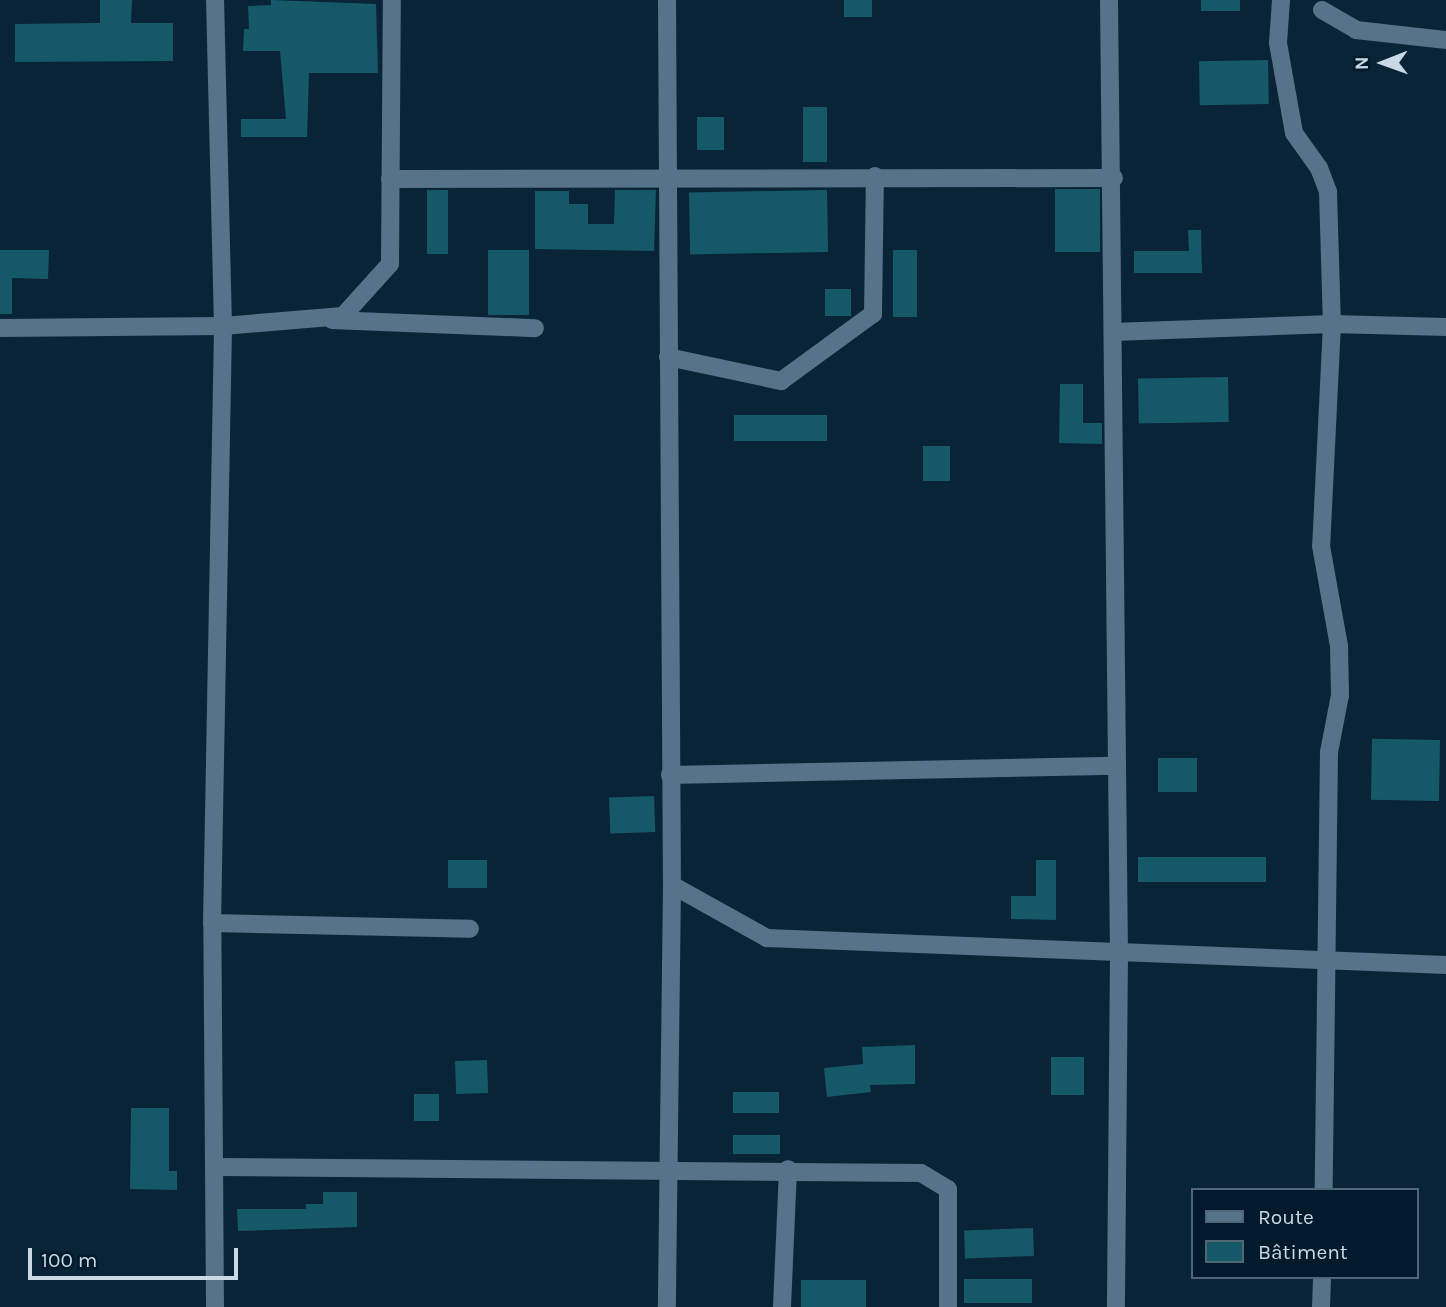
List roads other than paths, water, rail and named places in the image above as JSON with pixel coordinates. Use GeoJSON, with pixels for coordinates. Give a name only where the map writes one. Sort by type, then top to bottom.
{"type":"FeatureCollection","features":[{"type":"Feature","properties":{"kind":"street"},"geometry":{"type":"LineString","coordinates":[[215,0],[223,326],[212,923],[215,1307]]}},
{"type":"Feature","properties":{"kind":"street"},"geometry":{"type":"LineString","coordinates":[[0,328],[223,326],[343,316],[390,264],[391,0]]}},
{"type":"Feature","properties":{"kind":"street"},"geometry":{"type":"LineString","coordinates":[[667,0],[672,885],[667,1307]]}},
{"type":"Feature","properties":{"kind":"street"},"geometry":{"type":"LineString","coordinates":[[1109,0],[1114,177],[1115,766],[1119,954],[1116,1307]]}},
{"type":"Feature","properties":{"kind":"street"},"geometry":{"type":"LineString","coordinates":[[1281,0],[1278,43],[1294,133],[1319,168],[1328,192],[1332,324],[1321,546],[1339,646],[1340,695],[1329,752],[1324,1188]]}},
{"type":"Feature","properties":{"kind":"street"},"geometry":{"type":"LineString","coordinates":[[1322,10],[1356,30],[1446,40]]}},
{"type":"Feature","properties":{"kind":"street"},"geometry":{"type":"LineString","coordinates":[[390,180],[668,175],[1114,177]]}},
{"type":"Feature","properties":{"kind":"street"},"geometry":{"type":"LineString","coordinates":[[668,356],[781,381],[873,314],[875,176]]}},
{"type":"Feature","properties":{"kind":"street"},"geometry":{"type":"LineString","coordinates":[[307,319],[535,328]]}},
{"type":"Feature","properties":{"kind":"street"},"geometry":{"type":"LineString","coordinates":[[1113,332],[1332,324],[1446,328],[1446,319]]}},
{"type":"Feature","properties":{"kind":"street"},"geometry":{"type":"LineString","coordinates":[[670,775],[1115,766]]}},
{"type":"Feature","properties":{"kind":"street"},"geometry":{"type":"LineString","coordinates":[[672,885],[767,938],[1446,965]]}},
{"type":"Feature","properties":{"kind":"street"},"geometry":{"type":"LineString","coordinates":[[212,923],[470,929]]}},
{"type":"Feature","properties":{"kind":"street"},"geometry":{"type":"LineString","coordinates":[[215,1167],[788,1169],[921,1173],[948,1189],[948,1307]]}},
{"type":"Feature","properties":{"kind":"street"},"geometry":{"type":"LineString","coordinates":[[782,1307],[788,1169]]}},
{"type":"Feature","properties":{"kind":"street"},"geometry":{"type":"LineString","coordinates":[[1321,1307],[1322,1279]]}}]}
